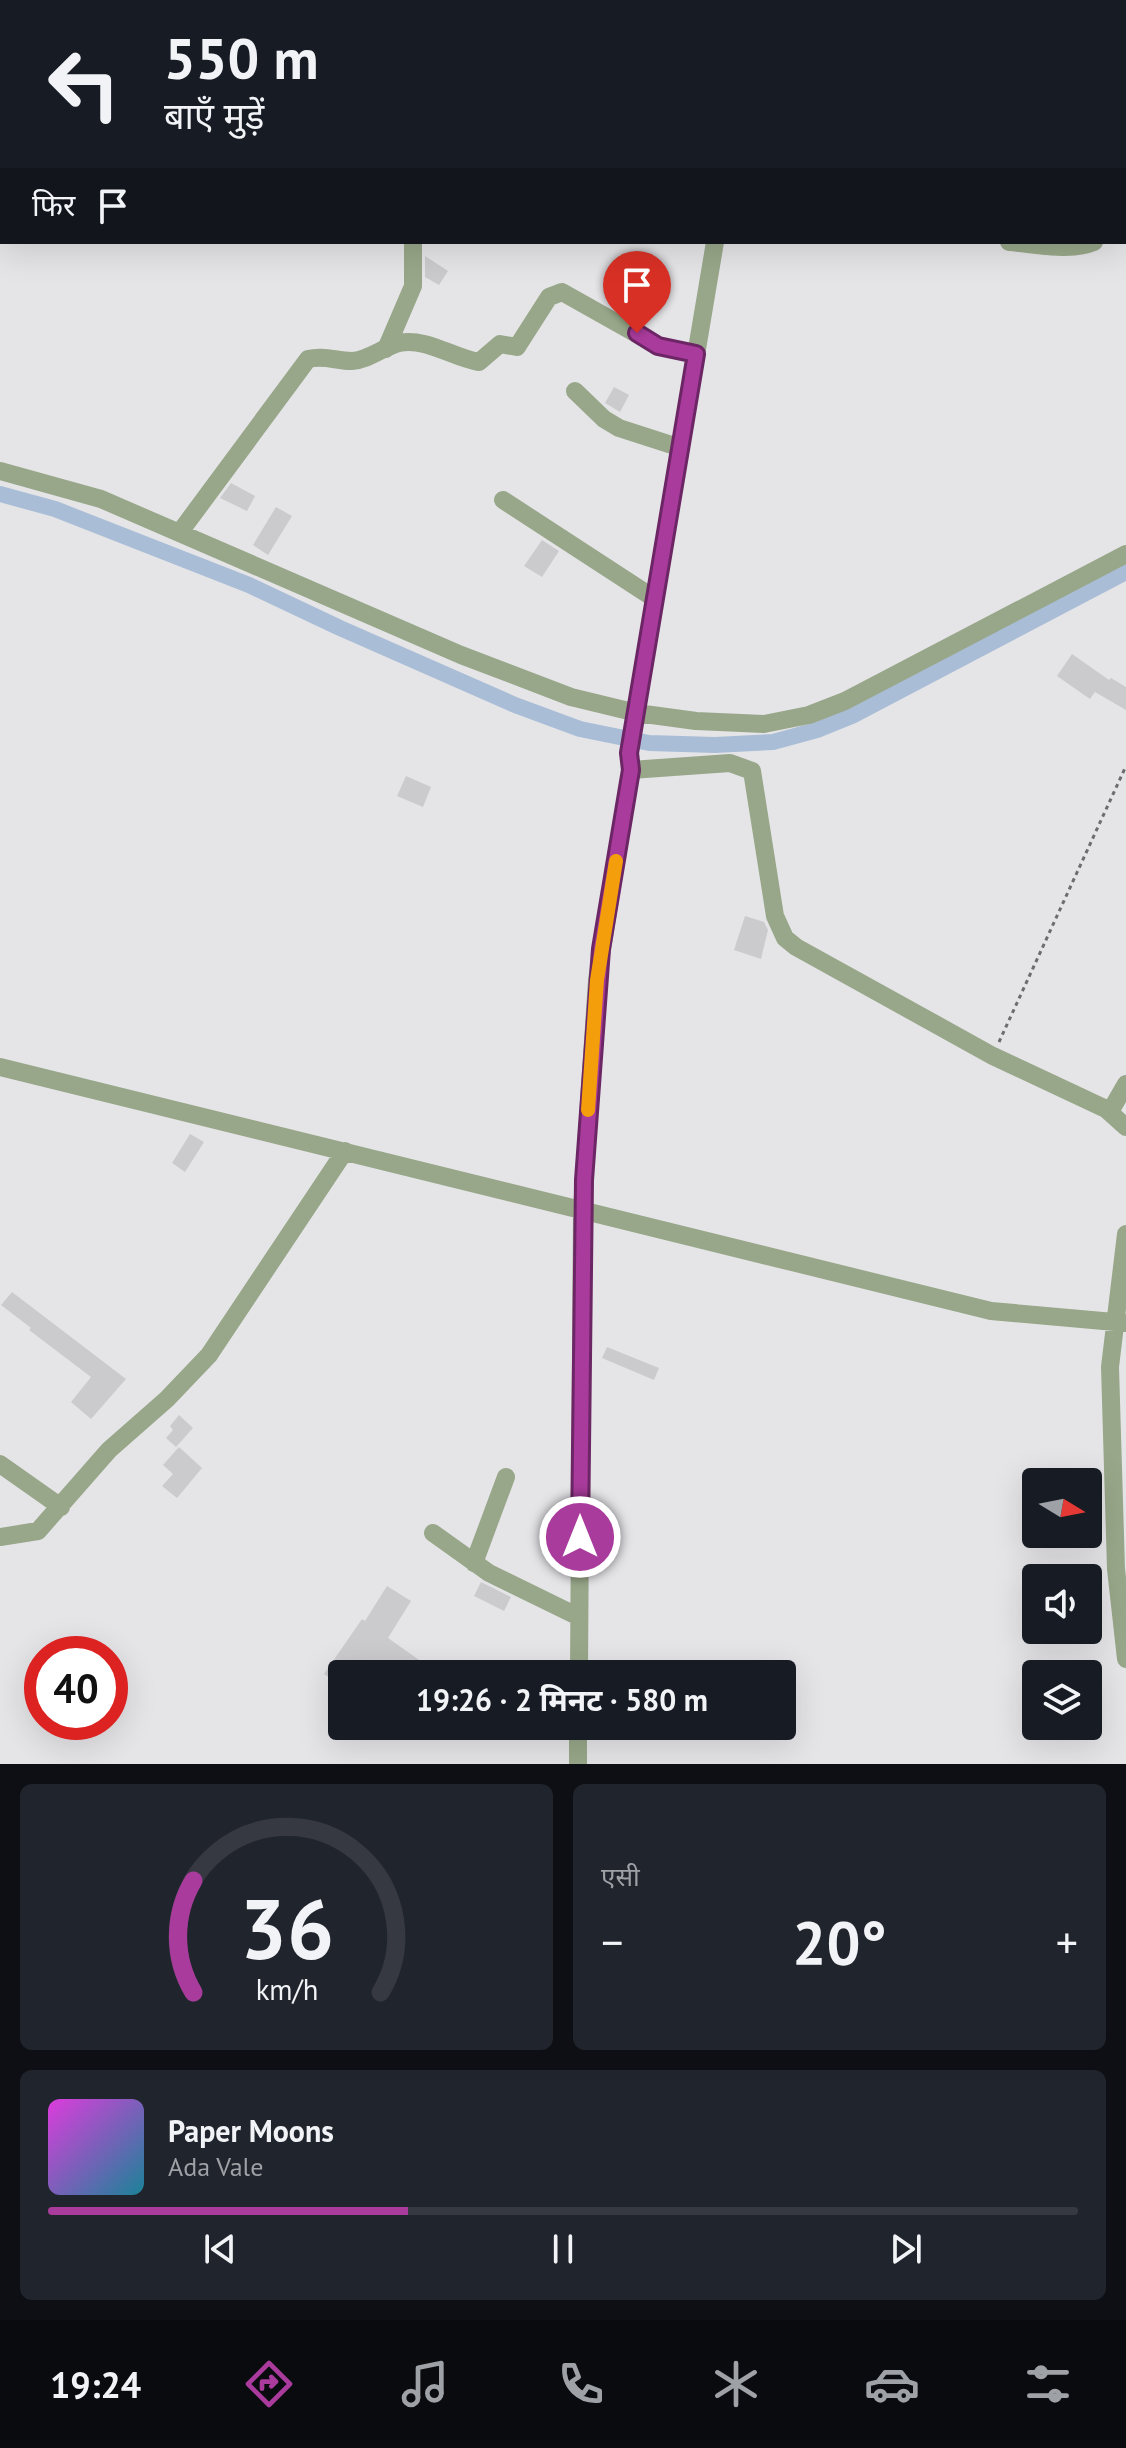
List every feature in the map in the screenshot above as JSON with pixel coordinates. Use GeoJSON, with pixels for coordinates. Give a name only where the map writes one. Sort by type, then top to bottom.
{"type":"FeatureCollection","features":[{"type":"Feature","properties":{"kind":"street"},"geometry":{"type":"LineString","coordinates":[[386,349],[410,296],[413,244]]}},
{"type":"Feature","properties":{"kind":"street"},"geometry":{"type":"LineString","coordinates":[[579,1660],[582,1209],[597,980],[635,722],[715,244]]}},
{"type":"Feature","properties":{"kind":"street"},"geometry":{"type":"LineString","coordinates":[[1057,244],[1090,244]]}},
{"type":"Feature","properties":{"kind":"street"},"geometry":{"type":"LineString","coordinates":[[180,532],[308,359],[319,356],[351,361],[400,343],[411,343],[479,362],[500,344],[517,347],[549,297],[562,292],[658,346],[696,354]]}},
{"type":"Feature","properties":{"kind":"street"},"geometry":{"type":"LineString","coordinates":[[575,391],[604,419],[619,428],[681,448]]}},
{"type":"Feature","properties":{"kind":"street"},"geometry":{"type":"LineString","coordinates":[[0,471],[101,499],[461,655],[635,722],[764,724],[809,715],[845,701],[1126,554]]}},
{"type":"Feature","properties":{"kind":"street"},"geometry":{"type":"LineString","coordinates":[[503,500],[655,599]]}},
{"type":"Feature","properties":{"kind":"street"},"geometry":{"type":"LineString","coordinates":[[630,761],[730,763],[752,771],[775,916],[785,938],[796,947],[993,1056],[1119,1107]]}},
{"type":"Feature","properties":{"kind":"street"},"geometry":{"type":"LineString","coordinates":[[0,1067],[991,1311],[1119,1322]]}},
{"type":"Feature","properties":{"kind":"street"},"geometry":{"type":"LineString","coordinates":[[0,1537],[38,1531],[109,1450],[167,1399],[209,1355],[345,1151]]}},
{"type":"Feature","properties":{"kind":"street"},"geometry":{"type":"LineString","coordinates":[[1126,1234],[1119,1322],[1110,1367],[1116,1569],[1126,1659]]}},
{"type":"Feature","properties":{"kind":"street"},"geometry":{"type":"LineString","coordinates":[[0,1464],[61,1507]]}},
{"type":"Feature","properties":{"kind":"street"},"geometry":{"type":"LineString","coordinates":[[474,1563],[506,1477]]}},
{"type":"Feature","properties":{"kind":"street"},"geometry":{"type":"LineString","coordinates":[[433,1533],[474,1563],[579,1617]]}},
{"type":"Feature","properties":{"kind":"street"},"geometry":{"type":"LineString","coordinates":[[578,1740],[578,1764]]}},
{"type":"Feature","properties":{"kind":"path"},"geometry":{"type":"LineString","coordinates":[[993,1056],[1126,766]]}},
{"type":"Feature","properties":{"kind":"building"},"geometry":{"type":"Polygon","coordinates":[[[425,256],[448,271],[439,285],[425,277],[425,256]]]}},
{"type":"Feature","properties":{"kind":"building"},"geometry":{"type":"Polygon","coordinates":[[[614,387],[629,395],[620,412],[605,403],[614,387]]]}},
{"type":"Feature","properties":{"kind":"building"},"geometry":{"type":"Polygon","coordinates":[[[231,483],[255,496],[247,511],[220,498],[231,483]]]}},
{"type":"Feature","properties":{"kind":"building"},"geometry":{"type":"Polygon","coordinates":[[[276,507],[292,516],[268,555],[253,545],[276,507]]]}},
{"type":"Feature","properties":{"kind":"building"},"geometry":{"type":"Polygon","coordinates":[[[542,540],[559,551],[542,577],[524,566],[542,540]]]}},
{"type":"Feature","properties":{"kind":"building"},"geometry":{"type":"Polygon","coordinates":[[[1072,654],[1109,680],[1111,678],[1126,687],[1126,710],[1095,692],[1090,699],[1057,676],[1072,654]]]}},
{"type":"Feature","properties":{"kind":"building"},"geometry":{"type":"Polygon","coordinates":[[[406,776],[431,787],[423,807],[397,796],[406,776]]]}},
{"type":"Feature","properties":{"kind":"building"},"geometry":{"type":"Polygon","coordinates":[[[745,916],[764,922],[768,930],[761,959],[734,950],[745,916]]]}},
{"type":"Feature","properties":{"kind":"building"},"geometry":{"type":"Polygon","coordinates":[[[190,1134],[204,1142],[185,1172],[172,1163],[190,1134]]]}},
{"type":"Feature","properties":{"kind":"building"},"geometry":{"type":"Polygon","coordinates":[[[12,1292],[126,1379],[91,1419],[71,1402],[91,1377],[1,1305],[12,1292]]]}},
{"type":"Feature","properties":{"kind":"building"},"geometry":{"type":"Polygon","coordinates":[[[607,1347],[659,1368],[654,1380],[602,1358],[607,1347]]]}},
{"type":"Feature","properties":{"kind":"building"},"geometry":{"type":"Polygon","coordinates":[[[179,1415],[193,1428],[176,1447],[166,1438],[173,1430],[170,1426],[179,1415]]]}},
{"type":"Feature","properties":{"kind":"building"},"geometry":{"type":"Polygon","coordinates":[[[179,1447],[202,1468],[177,1498],[162,1486],[173,1474],[163,1465],[179,1447]]]}},
{"type":"Feature","properties":{"kind":"building"},"geometry":{"type":"Polygon","coordinates":[[[481,1582],[511,1597],[504,1611],[474,1596],[481,1582]]]}},
{"type":"Feature","properties":{"kind":"building"},"geometry":{"type":"Polygon","coordinates":[[[387,1586],[411,1601],[388,1638],[419,1660],[334,1660],[362,1619],[365,1621],[387,1586]]]}},
{"type":"Feature","properties":{"kind":"waterway"},"geometry":{"type":"LineString","coordinates":[[0,494],[55,509],[249,585],[515,705],[580,729],[649,743],[715,745],[773,742],[817,730],[854,715],[1126,572]]}},
{"type":"Feature","properties":{"kind":"slow traffic"},"geometry":{"type":"LineString","coordinates":[[588,1110],[597,980],[616,861]]}},
{"type":"Feature","properties":{"kind":"route"},"geometry":{"type":"LineString","coordinates":[[580,1537],[582,1209],[597,980],[631,770],[629,753],[696,354],[658,346],[637,333]]}}]}
